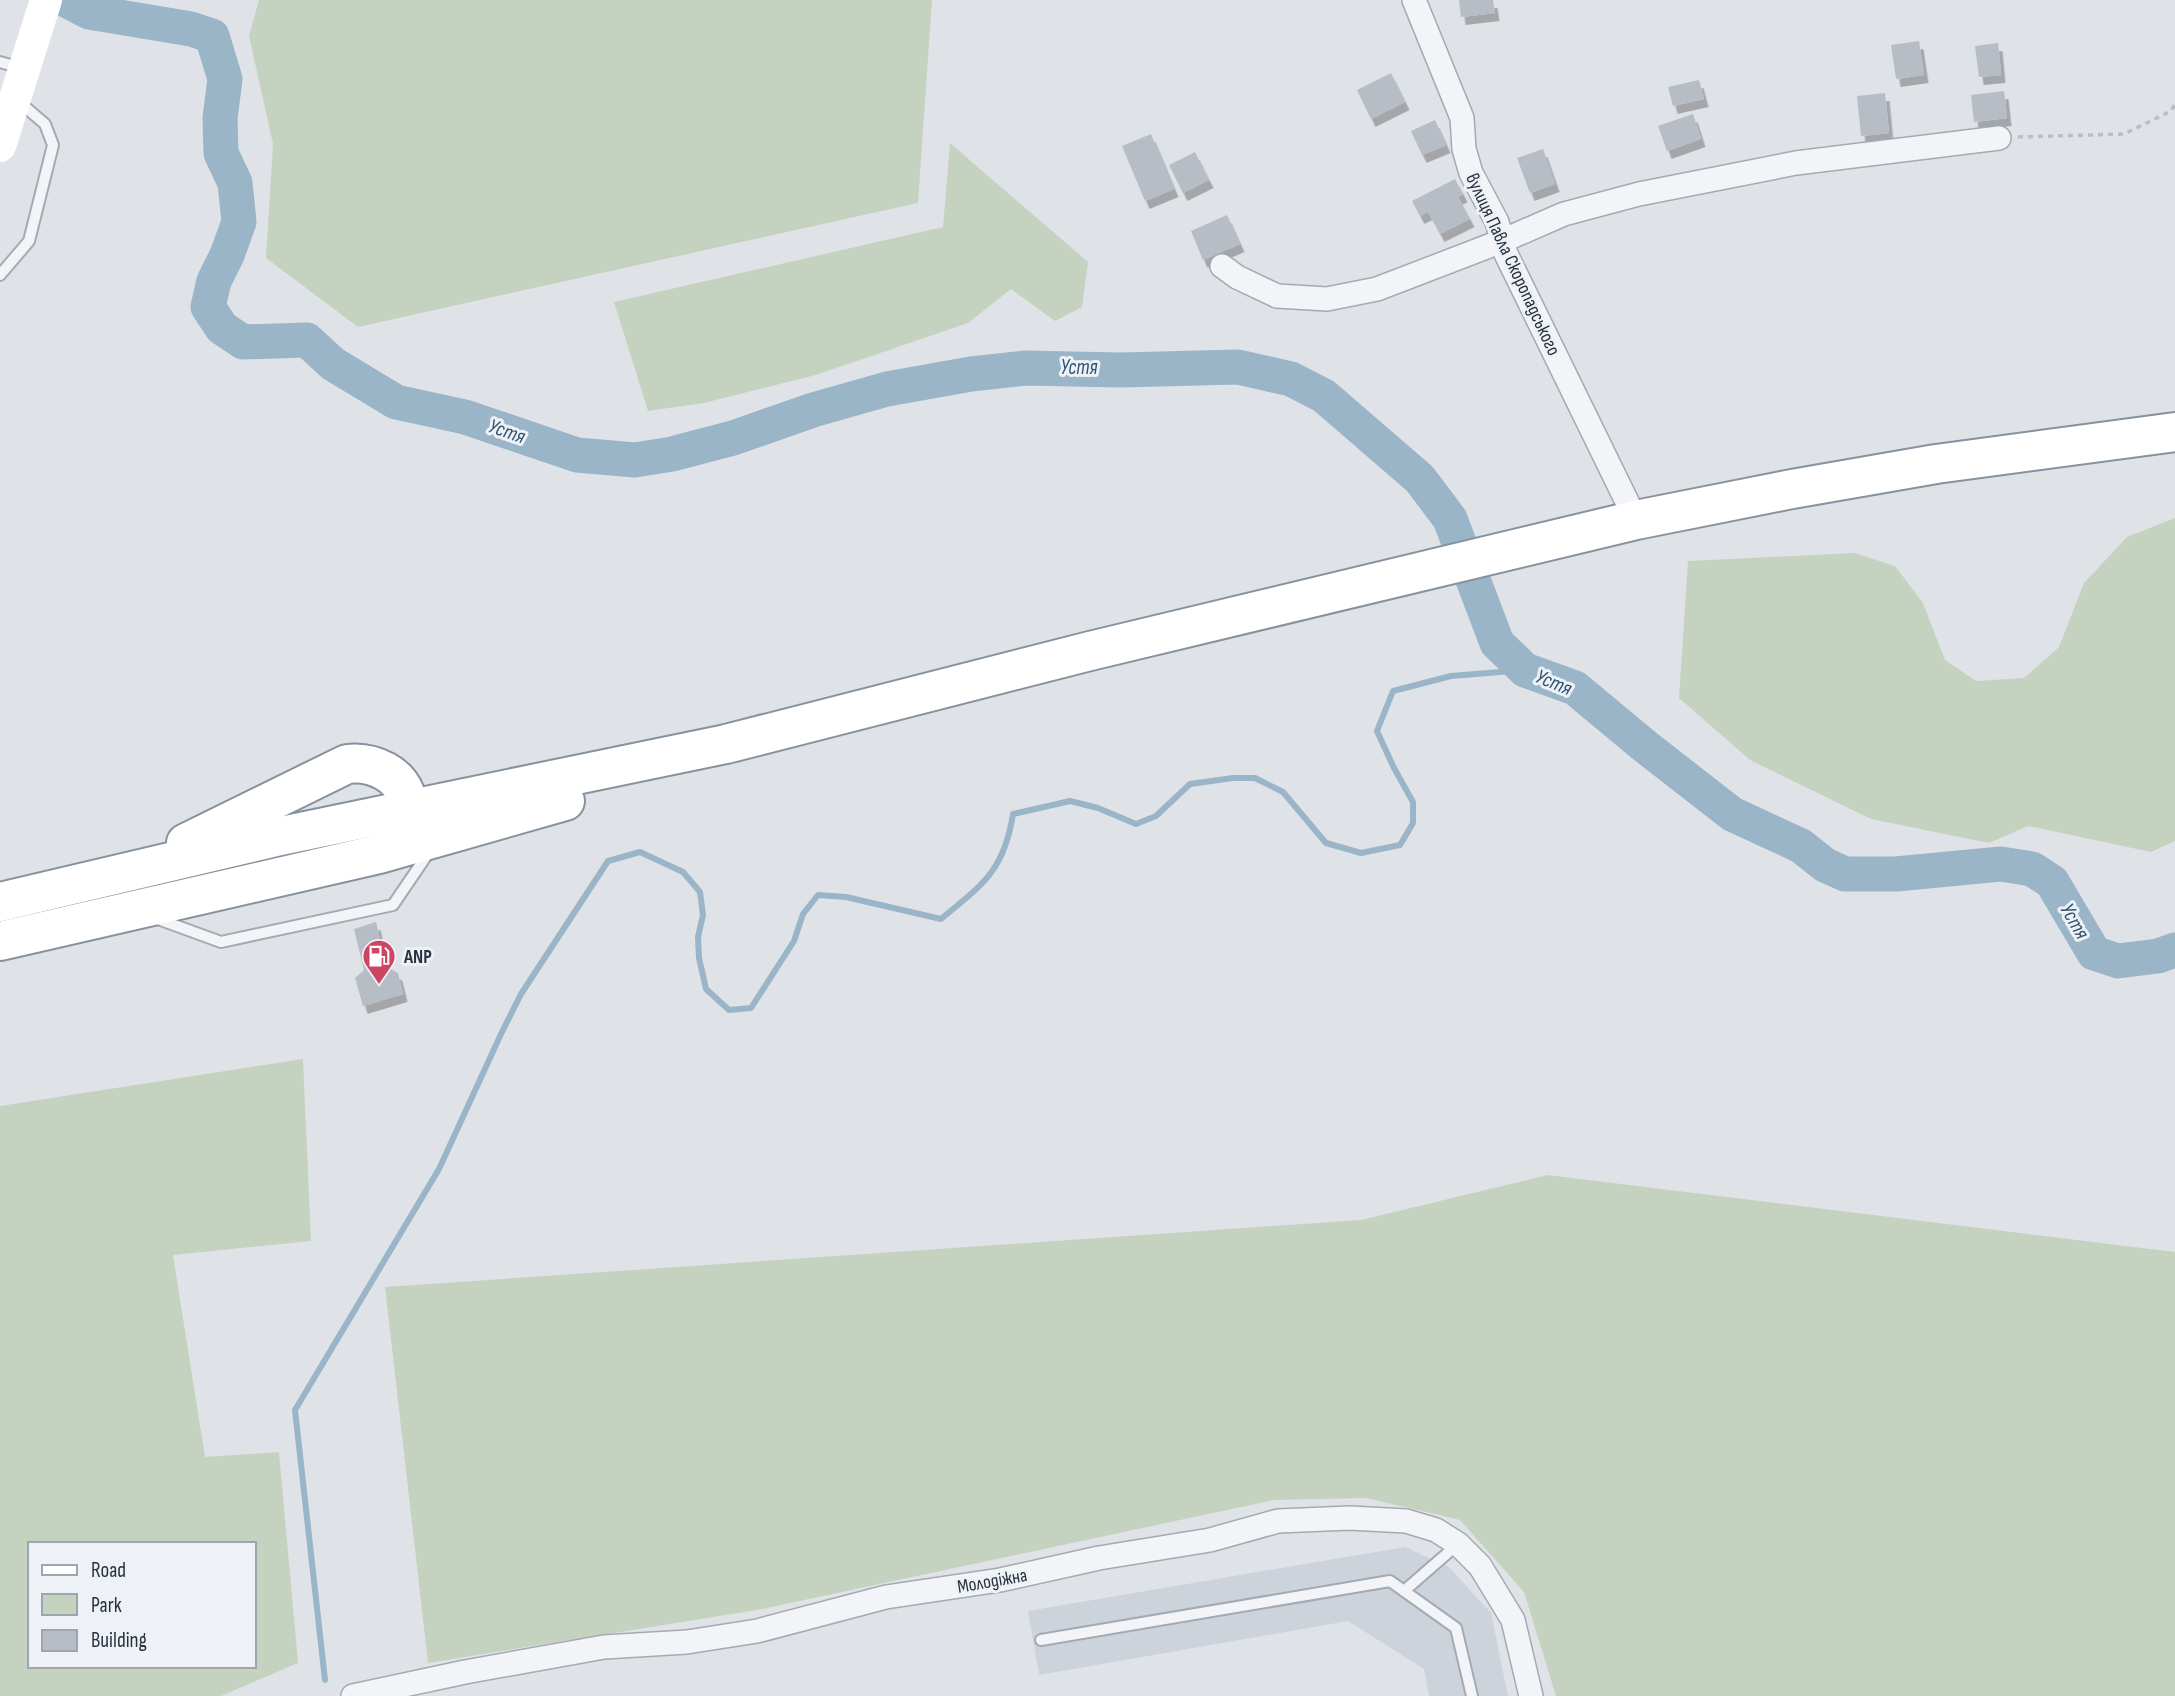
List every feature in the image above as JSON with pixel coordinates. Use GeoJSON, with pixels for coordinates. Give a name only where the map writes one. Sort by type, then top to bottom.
{"type":"FeatureCollection","features":[{"type":"Feature","properties":{"kind":"highway"},"geometry":{"type":"LineString","coordinates":[[0,902],[276,837],[726,744],[1090,651],[1636,520],[1923,466],[2175,432]]}},
{"type":"Feature","properties":{"kind":"highway"},"geometry":{"type":"LineString","coordinates":[[0,941],[438,838],[576,797],[726,744]]}},
{"type":"Feature","properties":{"kind":"highway"},"geometry":{"type":"LineString","coordinates":[[131,871],[347,764],[356,763],[376,766],[400,783],[406,797],[407,810],[399,848]]}},
{"type":"Feature","properties":{"kind":"main road"},"geometry":{"type":"LineString","coordinates":[[0,146],[13,76],[43,9]]}},
{"type":"Feature","properties":{"kind":"street","name":"вулиця Павла Скоропадського"},"geometry":{"type":"LineString","coordinates":[[1414,0],[1462,118],[1464,149],[1471,173],[1497,222],[1512,266],[1636,520]]}},
{"type":"Feature","properties":{"kind":"street"},"geometry":{"type":"LineString","coordinates":[[1222,266],[1237,277],[1277,296],[1327,299],[1377,289],[1564,214],[1639,194],[1797,163],[1999,138]]}},
{"type":"Feature","properties":{"kind":"street","name":"Молодіжна"},"geometry":{"type":"LineString","coordinates":[[353,1696],[604,1647],[687,1642],[757,1631],[886,1597],[1000,1580],[1099,1558],[1210,1540],[1278,1521],[1350,1518],[1406,1521],[1436,1530],[1458,1544],[1480,1566],[1513,1620],[1531,1696]]}},
{"type":"Feature","properties":{"kind":"lane"},"geometry":{"type":"LineString","coordinates":[[0,275],[29,241],[53,145],[44,124],[13,76]]}},
{"type":"Feature","properties":{"kind":"lane"},"geometry":{"type":"LineString","coordinates":[[130,909],[221,942],[393,905],[438,838]]}},
{"type":"Feature","properties":{"kind":"lane"},"geometry":{"type":"LineString","coordinates":[[1404,1591],[1458,1544]]}},
{"type":"Feature","properties":{"kind":"lane"},"geometry":{"type":"LineString","coordinates":[[1041,1640],[1390,1581],[1456,1628],[1472,1696]]}},
{"type":"Feature","properties":{"kind":"path"},"geometry":{"type":"LineString","coordinates":[[1999,138],[2124,134],[2171,111],[2175,104]]}},
{"type":"Feature","properties":{"kind":"shaded area"},"geometry":{"type":"Polygon","coordinates":[[[1405,1547],[1449,1567],[1491,1613],[1508,1696],[1429,1696],[1424,1669],[1348,1621],[1039,1675],[1028,1611],[1405,1547]]]}},
{"type":"Feature","properties":{"kind":"green space"},"geometry":{"type":"Polygon","coordinates":[[[259,0],[932,0],[918,203],[358,327],[266,258],[273,144],[249,36],[259,0]]]}},
{"type":"Feature","properties":{"kind":"green space"},"geometry":{"type":"Polygon","coordinates":[[[950,143],[1088,262],[1082,307],[1055,321],[1011,289],[968,323],[816,375],[704,403],[648,411],[614,302],[943,227],[950,143]]]}},
{"type":"Feature","properties":{"kind":"green space"},"geometry":{"type":"Polygon","coordinates":[[[2175,518],[2175,841],[2151,852],[2028,826],[1989,843],[1871,819],[1750,760],[1679,698],[1688,561],[1855,553],[1895,566],[1923,603],[1945,660],[1976,681],[2024,678],[2059,647],[2084,583],[2127,537],[2175,518]]]}},
{"type":"Feature","properties":{"kind":"green space"},"geometry":{"type":"Polygon","coordinates":[[[303,1059],[311,1241],[173,1255],[205,1457],[279,1452],[298,1663],[221,1696],[0,1696],[0,1106],[303,1059]]]}},
{"type":"Feature","properties":{"kind":"green space"},"geometry":{"type":"Polygon","coordinates":[[[1548,1175],[2175,1252],[2175,1696],[1556,1696],[1524,1592],[1460,1520],[1366,1498],[1274,1500],[757,1610],[428,1663],[385,1287],[1361,1220],[1548,1175]]]}},
{"type":"Feature","properties":{"kind":"building"},"geometry":{"type":"Polygon","coordinates":[[[1459,0],[1493,0],[1495,13],[1461,17],[1459,0]]]}},
{"type":"Feature","properties":{"kind":"building"},"geometry":{"type":"Polygon","coordinates":[[[1919,41],[1924,75],[1896,79],[1891,45],[1919,41]]]}},
{"type":"Feature","properties":{"kind":"building"},"geometry":{"type":"Polygon","coordinates":[[[1998,43],[2001,75],[1979,77],[1975,46],[1998,43]]]}},
{"type":"Feature","properties":{"kind":"building"},"geometry":{"type":"Polygon","coordinates":[[[1391,73],[1405,102],[1371,119],[1357,90],[1391,73]]]}},
{"type":"Feature","properties":{"kind":"building"},"geometry":{"type":"Polygon","coordinates":[[[1699,80],[1704,99],[1673,106],[1668,87],[1699,80]]]}},
{"type":"Feature","properties":{"kind":"building"},"geometry":{"type":"Polygon","coordinates":[[[2004,91],[2007,118],[1974,122],[1971,95],[2004,91]]]}},
{"type":"Feature","properties":{"kind":"building"},"geometry":{"type":"Polygon","coordinates":[[[1885,93],[1889,133],[1861,136],[1857,96],[1885,93]]]}},
{"type":"Feature","properties":{"kind":"building"},"geometry":{"type":"Polygon","coordinates":[[[1693,114],[1701,139],[1667,151],[1658,126],[1693,114]]]}},
{"type":"Feature","properties":{"kind":"building"},"geometry":{"type":"Polygon","coordinates":[[[1435,120],[1446,145],[1422,155],[1411,131],[1435,120]]]}},
{"type":"Feature","properties":{"kind":"building"},"geometry":{"type":"Polygon","coordinates":[[[1151,134],[1174,189],[1145,201],[1122,146],[1151,134]]]}},
{"type":"Feature","properties":{"kind":"building"},"geometry":{"type":"Polygon","coordinates":[[[1543,149],[1555,184],[1530,193],[1517,158],[1543,149]]]}},
{"type":"Feature","properties":{"kind":"building"},"geometry":{"type":"Polygon","coordinates":[[[1195,152],[1209,180],[1183,193],[1169,165],[1195,152]]]}},
{"type":"Feature","properties":{"kind":"building"},"geometry":{"type":"Polygon","coordinates":[[[1455,179],[1463,194],[1458,197],[1470,219],[1440,234],[1428,212],[1420,216],[1412,201],[1455,179]]]}},
{"type":"Feature","properties":{"kind":"building"},"geometry":{"type":"Polygon","coordinates":[[[1227,215],[1240,244],[1203,260],[1191,231],[1227,215]]]}},
{"type":"Feature","properties":{"kind":"building"},"geometry":{"type":"Polygon","coordinates":[[[376,922],[386,966],[398,973],[403,994],[363,1006],[355,978],[364,970],[354,929],[376,922]]]}},
{"type":"Feature","properties":{"kind":"waterway","name":"Устя"},"geometry":{"type":"LineString","coordinates":[[66,0],[89,12],[191,29],[212,36],[225,79],[220,118],[221,153],[235,183],[239,222],[214,281],[208,307],[222,328],[243,342],[307,340],[333,364],[396,402],[465,417],[577,455],[635,460],[672,454],[733,438],[813,410],[887,389],[971,374],[1026,368],[1120,370],[1238,367],[1291,379],[1324,396],[1420,479],[1450,519],[1497,643],[1525,670],[1575,688],[1732,814],[1801,846],[1825,865],[1845,874],[1896,874],[2001,864],[2032,869],[2052,882],[2094,953],[2118,961],[2158,956],[2175,950]]}},
{"type":"Feature","properties":{"kind":"waterway"},"geometry":{"type":"LineString","coordinates":[[325,1680],[295,1410],[439,1169],[521,994],[608,861],[640,852],[683,872],[700,892],[703,915],[698,937],[699,958],[706,989],[729,1010],[751,1008],[794,941],[803,914],[818,895],[846,897],[941,919],[989,875],[1004,850],[1013,814],[1070,801],[1098,808],[1136,824],[1156,816],[1190,784],[1255,778],[1283,792],[1326,843],[1361,853],[1400,845],[1413,823],[1413,802],[1377,731],[1393,691],[1451,676],[1525,670]]}},
{"type":"Feature","properties":{"kind":"place","name":"ANP"},"geometry":{"type":"Point","coordinates":[379,986]}}]}
